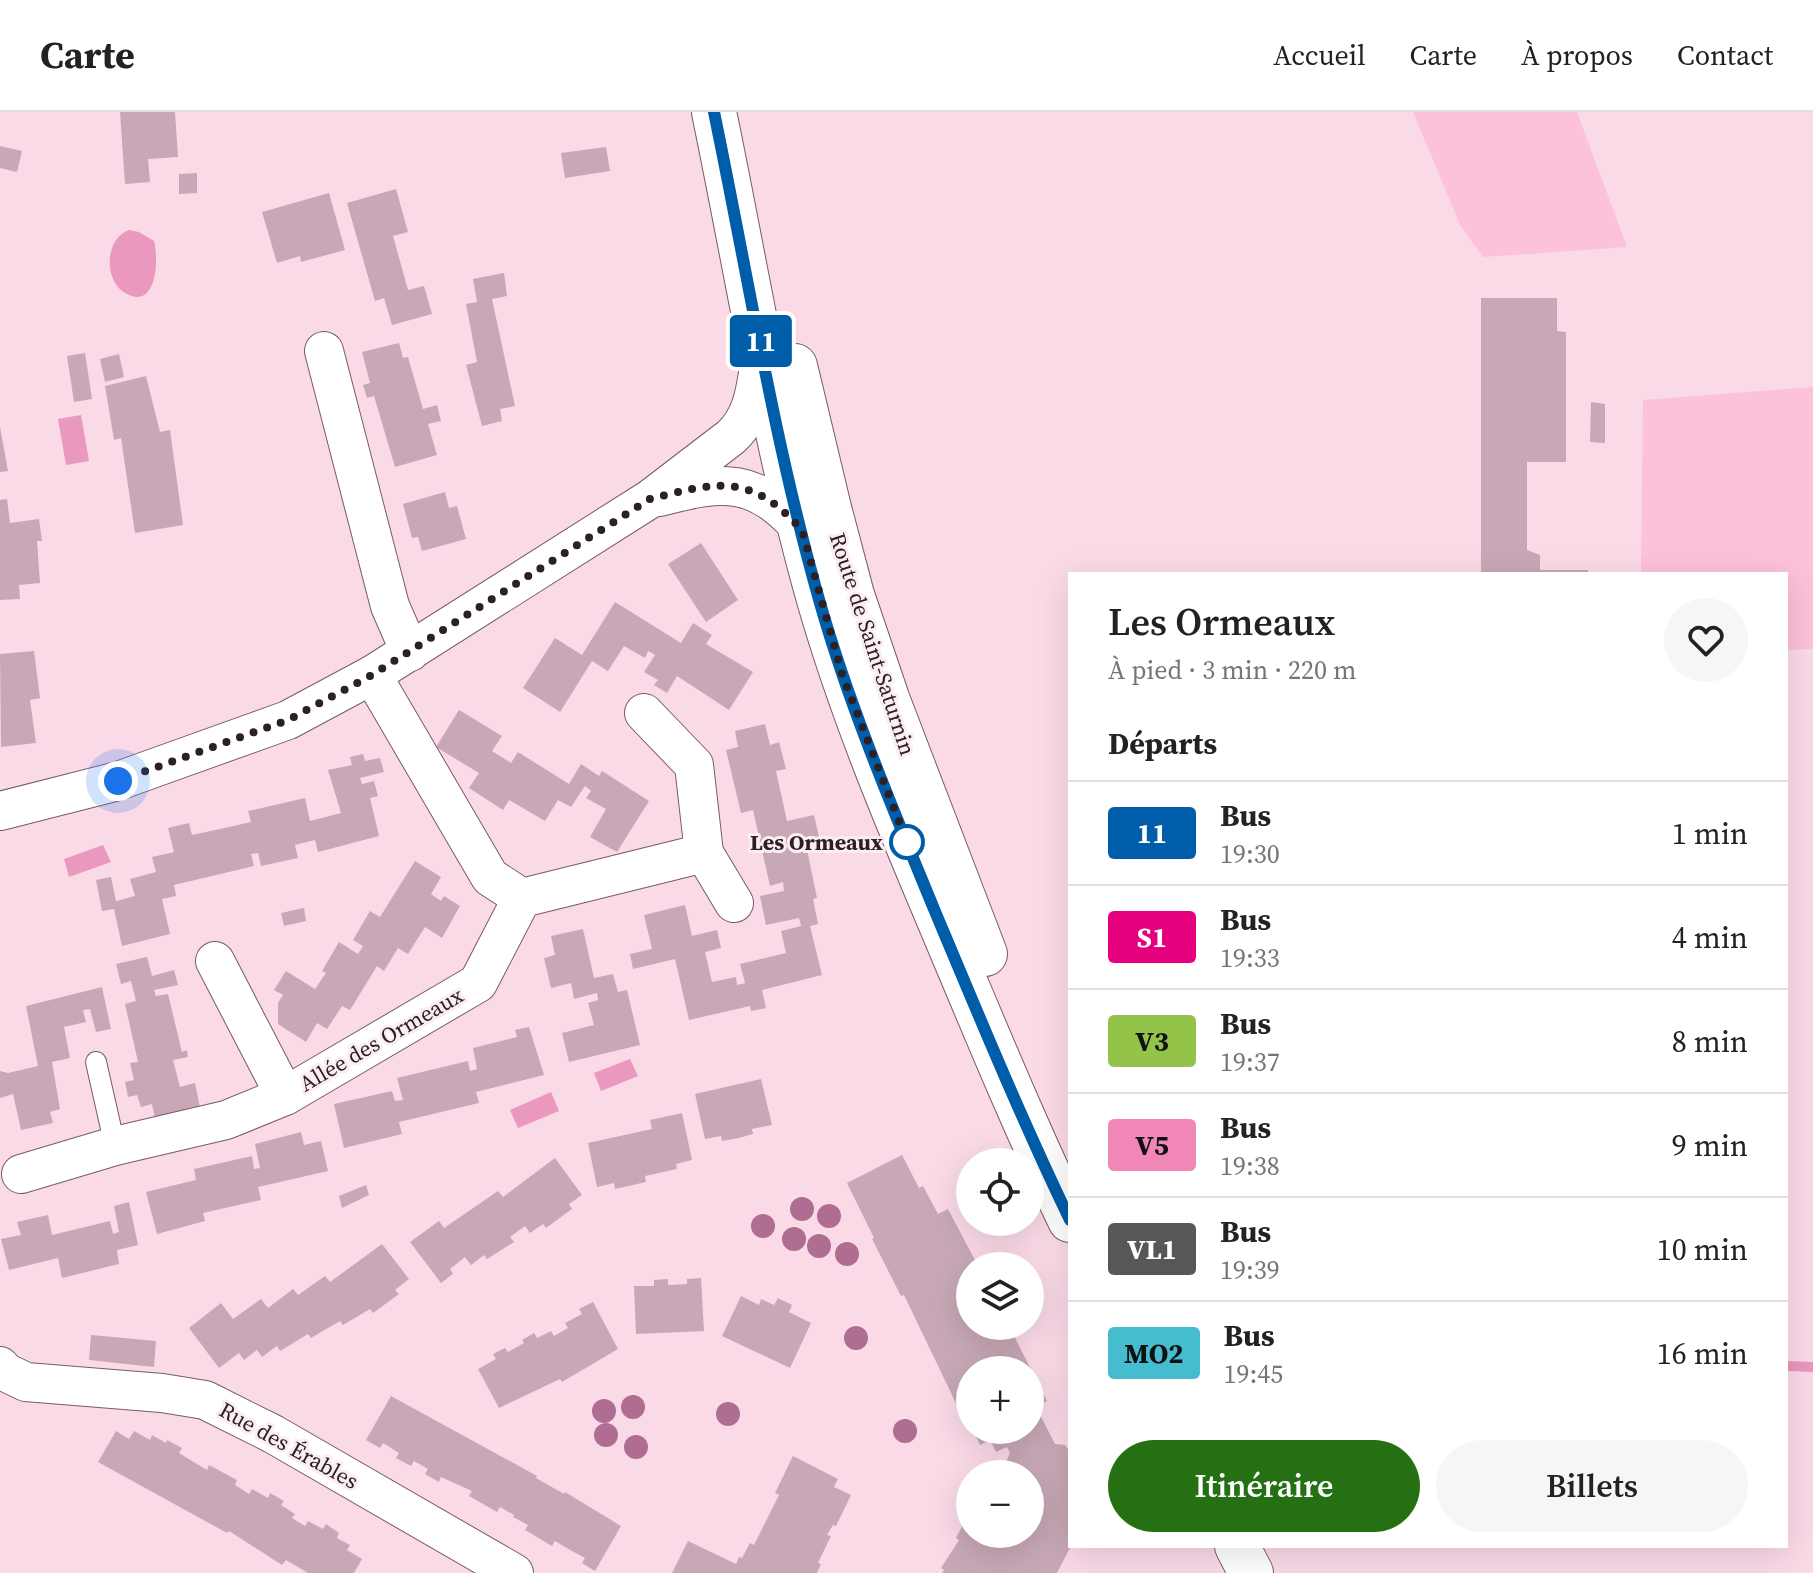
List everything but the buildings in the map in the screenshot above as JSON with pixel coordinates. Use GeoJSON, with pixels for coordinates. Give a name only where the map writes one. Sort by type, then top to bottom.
{"type":"FeatureCollection","features":[{"type":"Feature","properties":{"kind":"main road","name":"Route de Saint-Saturnin"},"geometry":{"type":"LineString","coordinates":[[714,112],[782,448],[842,674],[1001,1069],[1068,1216]]}},
{"type":"Feature","properties":{"kind":"main road","name":"Route de Saint-Saturnin"},"geometry":{"type":"LineString","coordinates":[[742,112],[800,388],[852,595],[888,701],[980,943],[1068,1150]]}},
{"type":"Feature","properties":{"kind":"main road"},"geometry":{"type":"LineString","coordinates":[[1238,1548],[1251,1573]]}},
{"type":"Feature","properties":{"kind":"main road"},"geometry":{"type":"LineString","coordinates":[[1267,1548],[1280,1573]]}},
{"type":"Feature","properties":{"kind":"street"},"geometry":{"type":"LineString","coordinates":[[0,811],[118,781],[288,720],[410,652],[650,499],[738,431],[752,405],[762,345]]}},
{"type":"Feature","properties":{"kind":"street"},"geometry":{"type":"LineString","coordinates":[[324,351],[390,606],[410,652]]}},
{"type":"Feature","properties":{"kind":"street"},"geometry":{"type":"LineString","coordinates":[[650,499],[694,488],[725,484],[740,486],[760,495],[802,530]]}},
{"type":"Feature","properties":{"kind":"street"},"geometry":{"type":"LineString","coordinates":[[372,675],[490,877],[522,898],[704,853]]}},
{"type":"Feature","properties":{"kind":"street"},"geometry":{"type":"LineString","coordinates":[[644,713],[694,765],[704,853],[734,903]]}},
{"type":"Feature","properties":{"kind":"street","name":"Allée des Ormeaux"},"geometry":{"type":"LineString","coordinates":[[21,1174],[115,1146],[226,1120],[285,1096],[478,983],[522,898]]}},
{"type":"Feature","properties":{"kind":"street","name":"Allée des Ormeaux"},"geometry":{"type":"LineString","coordinates":[[215,961],[285,1096]]}},
{"type":"Feature","properties":{"kind":"street","name":"Rue des Érables"},"geometry":{"type":"LineString","coordinates":[[0,1366],[5,1372],[26,1382],[162,1393],[205,1400],[273,1434],[514,1573]]}},
{"type":"Feature","properties":{"kind":"lane"},"geometry":{"type":"LineString","coordinates":[[96,1062],[115,1146]]}},
{"type":"Feature","properties":{"kind":"shaded area"},"geometry":{"type":"Polygon","coordinates":[[[1413,112],[1577,112],[1627,247],[1483,257],[1461,227],[1413,112]]]}},
{"type":"Feature","properties":{"kind":"shaded area"},"geometry":{"type":"Polygon","coordinates":[[[129,230],[154,241],[156,249],[150,290],[136,297],[118,287],[110,269],[115,241],[129,230]]]}},
{"type":"Feature","properties":{"kind":"shaded area"},"geometry":{"type":"Polygon","coordinates":[[[1813,387],[1813,649],[1788,650],[1788,572],[1641,572],[1643,400],[1813,387]]]}},
{"type":"Feature","properties":{"kind":"shaded area"},"geometry":{"type":"Polygon","coordinates":[[[81,415],[89,461],[66,465],[58,419],[81,415]]]}},
{"type":"Feature","properties":{"kind":"shaded area"},"geometry":{"type":"Polygon","coordinates":[[[103,845],[111,862],[69,877],[64,859],[103,845]]]}},
{"type":"Feature","properties":{"kind":"shaded area"},"geometry":{"type":"Polygon","coordinates":[[[630,1059],[638,1076],[601,1091],[594,1073],[630,1059]]]}},
{"type":"Feature","properties":{"kind":"shaded area"},"geometry":{"type":"Polygon","coordinates":[[[551,1092],[559,1111],[518,1128],[510,1110],[551,1092]]]}},
{"type":"Feature","properties":{"kind":"waterway"},"geometry":{"type":"LineString","coordinates":[[1788,1366],[1813,1367]]}},
{"type":"Feature","properties":{"kind":"bus line","name":"11"},"geometry":{"type":"LineString","coordinates":[[714,112],[782,448],[820,602],[842,674],[942,928],[1001,1069],[1068,1216]]}},
{"type":"Feature","properties":{"kind":"place","name":"Les Ormeaux"},"geometry":{"type":"Point","coordinates":[907,842]}},
{"type":"Feature","properties":{"kind":"route"},"geometry":{"type":"LineString","coordinates":[[118,781],[288,720],[372,675],[650,499],[725,484],[740,486],[760,495],[802,530],[842,674],[907,842]]}}]}
